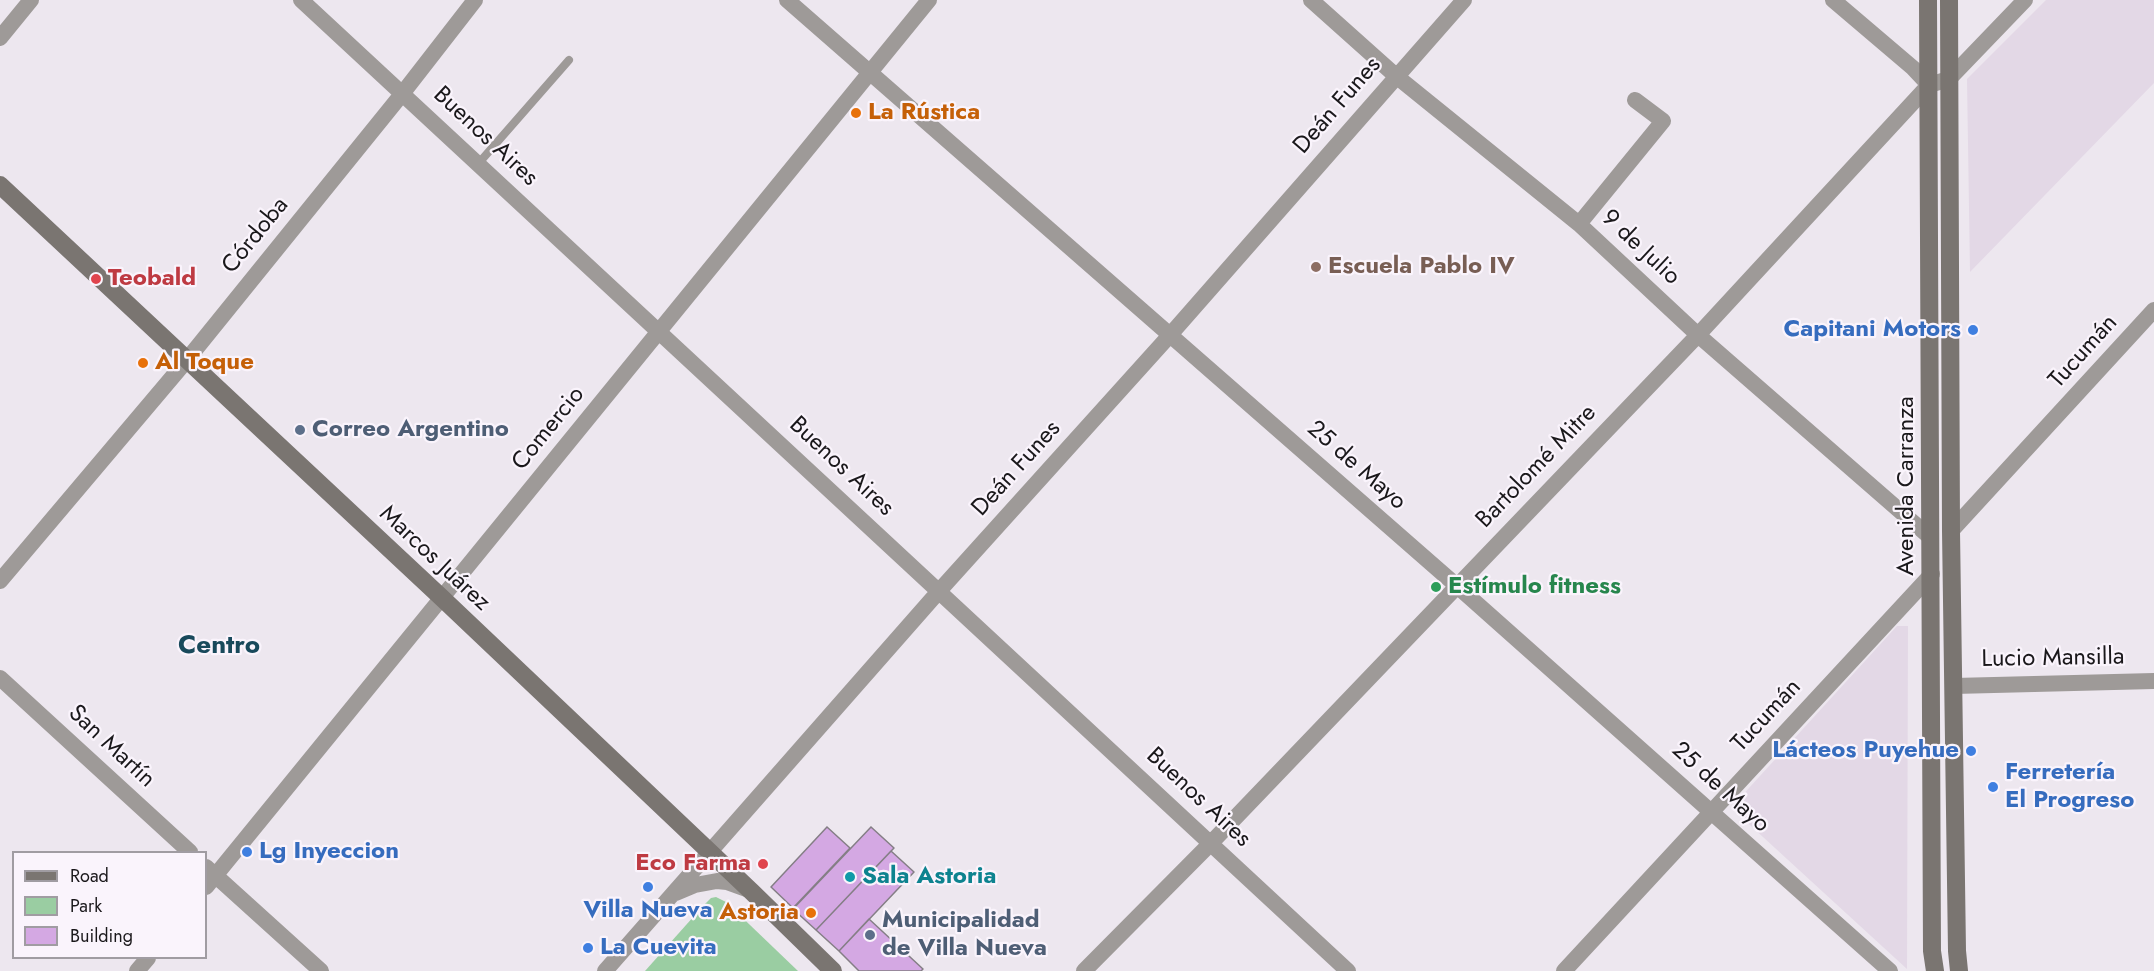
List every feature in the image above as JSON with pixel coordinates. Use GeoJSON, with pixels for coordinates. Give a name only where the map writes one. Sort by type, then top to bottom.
{"type":"FeatureCollection","features":[{"type":"Feature","properties":{"kind":"main road","name":"Avenida Carranza"},"geometry":{"type":"LineString","coordinates":[[1928,0],[1932,951],[1935,971]]}},
{"type":"Feature","properties":{"kind":"main road","name":"Avenida Carranza"},"geometry":{"type":"LineString","coordinates":[[1949,0],[1951,531],[1959,971]]}},
{"type":"Feature","properties":{"kind":"main road","name":"Marcos Juárez"},"geometry":{"type":"LineString","coordinates":[[0,184],[186,361],[442,598],[833,971]]}},
{"type":"Feature","properties":{"kind":"street"},"geometry":{"type":"LineString","coordinates":[[0,38],[31,0]]}},
{"type":"Feature","properties":{"kind":"street","name":"Buenos Aires"},"geometry":{"type":"LineString","coordinates":[[301,0],[940,590],[1348,971]]}},
{"type":"Feature","properties":{"kind":"street","name":"Córdoba"},"geometry":{"type":"LineString","coordinates":[[0,581],[186,361],[475,0]]}},
{"type":"Feature","properties":{"kind":"street","name":"25 de Mayo"},"geometry":{"type":"LineString","coordinates":[[787,0],[1457,586],[1890,971]]}},
{"type":"Feature","properties":{"kind":"street","name":"Comercio"},"geometry":{"type":"LineString","coordinates":[[209,877],[442,598],[929,0]]}},
{"type":"Feature","properties":{"kind":"street","name":"9 de Julio"},"geometry":{"type":"LineString","coordinates":[[1311,0],[1396,76],[1579,224],[1698,335],[1931,538]]}},
{"type":"Feature","properties":{"kind":"street","name":"Deán Funes"},"geometry":{"type":"LineString","coordinates":[[605,971],[1464,0]]}},
{"type":"Feature","properties":{"kind":"street"},"geometry":{"type":"LineString","coordinates":[[1833,0],[1913,68],[1929,85],[1949,79],[2025,0]]}},
{"type":"Feature","properties":{"kind":"street","name":"Bartolomé Mitre"},"geometry":{"type":"LineString","coordinates":[[1084,971],[1698,335],[1929,85]]}},
{"type":"Feature","properties":{"kind":"street"},"geometry":{"type":"LineString","coordinates":[[1579,224],[1663,121],[1635,100]]}},
{"type":"Feature","properties":{"kind":"street","name":"Tucumán"},"geometry":{"type":"LineString","coordinates":[[1951,531],[2154,310]]}},
{"type":"Feature","properties":{"kind":"street","name":"Tucumán"},"geometry":{"type":"LineString","coordinates":[[1564,971],[1932,574]]}},
{"type":"Feature","properties":{"kind":"street","name":"San Martín"},"geometry":{"type":"LineString","coordinates":[[0,678],[189,851]]}},
{"type":"Feature","properties":{"kind":"street","name":"Lucio Mansilla"},"geometry":{"type":"LineString","coordinates":[[1954,686],[2154,681]]}},
{"type":"Feature","properties":{"kind":"street"},"geometry":{"type":"LineString","coordinates":[[209,877],[321,971]]}},
{"type":"Feature","properties":{"kind":"street"},"geometry":{"type":"LineString","coordinates":[[670,896],[695,885],[717,881],[752,892]]}},
{"type":"Feature","properties":{"kind":"street"},"geometry":{"type":"LineString","coordinates":[[137,971],[146,959]]}},
{"type":"Feature","properties":{"kind":"lane"},"geometry":{"type":"LineString","coordinates":[[478,164],[569,60]]}},
{"type":"Feature","properties":{"kind":"shaded area"},"geometry":{"type":"Polygon","coordinates":[[[2046,0],[2154,0],[2154,83],[1970,272],[1967,79],[2046,0]]]}},
{"type":"Feature","properties":{"kind":"shaded area"},"geometry":{"type":"Polygon","coordinates":[[[1897,626],[1908,626],[1907,969],[1739,815],[1738,800],[1897,626]]]}},
{"type":"Feature","properties":{"kind":"green space"},"geometry":{"type":"Polygon","coordinates":[[[716,897],[726,902],[798,971],[645,971],[703,906],[711,898],[716,897]]]}},
{"type":"Feature","properties":{"kind":"building"},"geometry":{"type":"Polygon","coordinates":[[[827,827],[850,848],[793,908],[771,887],[827,827]]]}},
{"type":"Feature","properties":{"kind":"building"},"geometry":{"type":"Polygon","coordinates":[[[871,827],[894,848],[816,930],[793,909],[871,827]]]}},
{"type":"Feature","properties":{"kind":"building"},"geometry":{"type":"Polygon","coordinates":[[[891,851],[914,872],[839,951],[816,930],[891,851]]]}},
{"type":"Feature","properties":{"kind":"building","name":"Municipalidad de Villa Nueva"},"geometry":{"type":"Polygon","coordinates":[[[869,919],[923,969],[921,971],[859,971],[839,951],[869,919]]]}},
{"type":"Feature","properties":{"kind":"place","name":"La Rústica"},"geometry":{"type":"Point","coordinates":[856,113]}},
{"type":"Feature","properties":{"kind":"place","name":"Escuela Pablo IV"},"geometry":{"type":"Point","coordinates":[1316,267]}},
{"type":"Feature","properties":{"kind":"place","name":"Teobald"},"geometry":{"type":"Point","coordinates":[96,279]}},
{"type":"Feature","properties":{"kind":"place","name":"Capitani Motors"},"geometry":{"type":"Point","coordinates":[1973,330]}},
{"type":"Feature","properties":{"kind":"place","name":"Al Toque"},"geometry":{"type":"Point","coordinates":[143,363]}},
{"type":"Feature","properties":{"kind":"place","name":"Correo Argentino"},"geometry":{"type":"Point","coordinates":[300,430]}},
{"type":"Feature","properties":{"kind":"place","name":"Estímulo fitness"},"geometry":{"type":"Point","coordinates":[1436,587]}},
{"type":"Feature","properties":{"kind":"place","name":"Lácteos Puyehue"},"geometry":{"type":"Point","coordinates":[1971,751]}},
{"type":"Feature","properties":{"kind":"place","name":"Ferretería El Progreso"},"geometry":{"type":"Point","coordinates":[1993,787]}},
{"type":"Feature","properties":{"kind":"place","name":"Lg Inyeccion"},"geometry":{"type":"Point","coordinates":[247,852]}},
{"type":"Feature","properties":{"kind":"place","name":"Eco Farma"},"geometry":{"type":"Point","coordinates":[763,864]}},
{"type":"Feature","properties":{"kind":"place","name":"Sala Astoria"},"geometry":{"type":"Point","coordinates":[850,877]}},
{"type":"Feature","properties":{"kind":"place","name":"Villa Nueva"},"geometry":{"type":"Point","coordinates":[648,887]}},
{"type":"Feature","properties":{"kind":"place","name":"Astoria"},"geometry":{"type":"Point","coordinates":[811,913]}},
{"type":"Feature","properties":{"kind":"place","name":"Municipalidad de Villa Nueva"},"geometry":{"type":"Point","coordinates":[870,935]}},
{"type":"Feature","properties":{"kind":"place","name":"La Cuevita"},"geometry":{"type":"Point","coordinates":[588,948]}},
{"type":"Feature","properties":{"kind":"district","name":"Centro"},"geometry":{"type":"Point","coordinates":[219,647]}}]}
